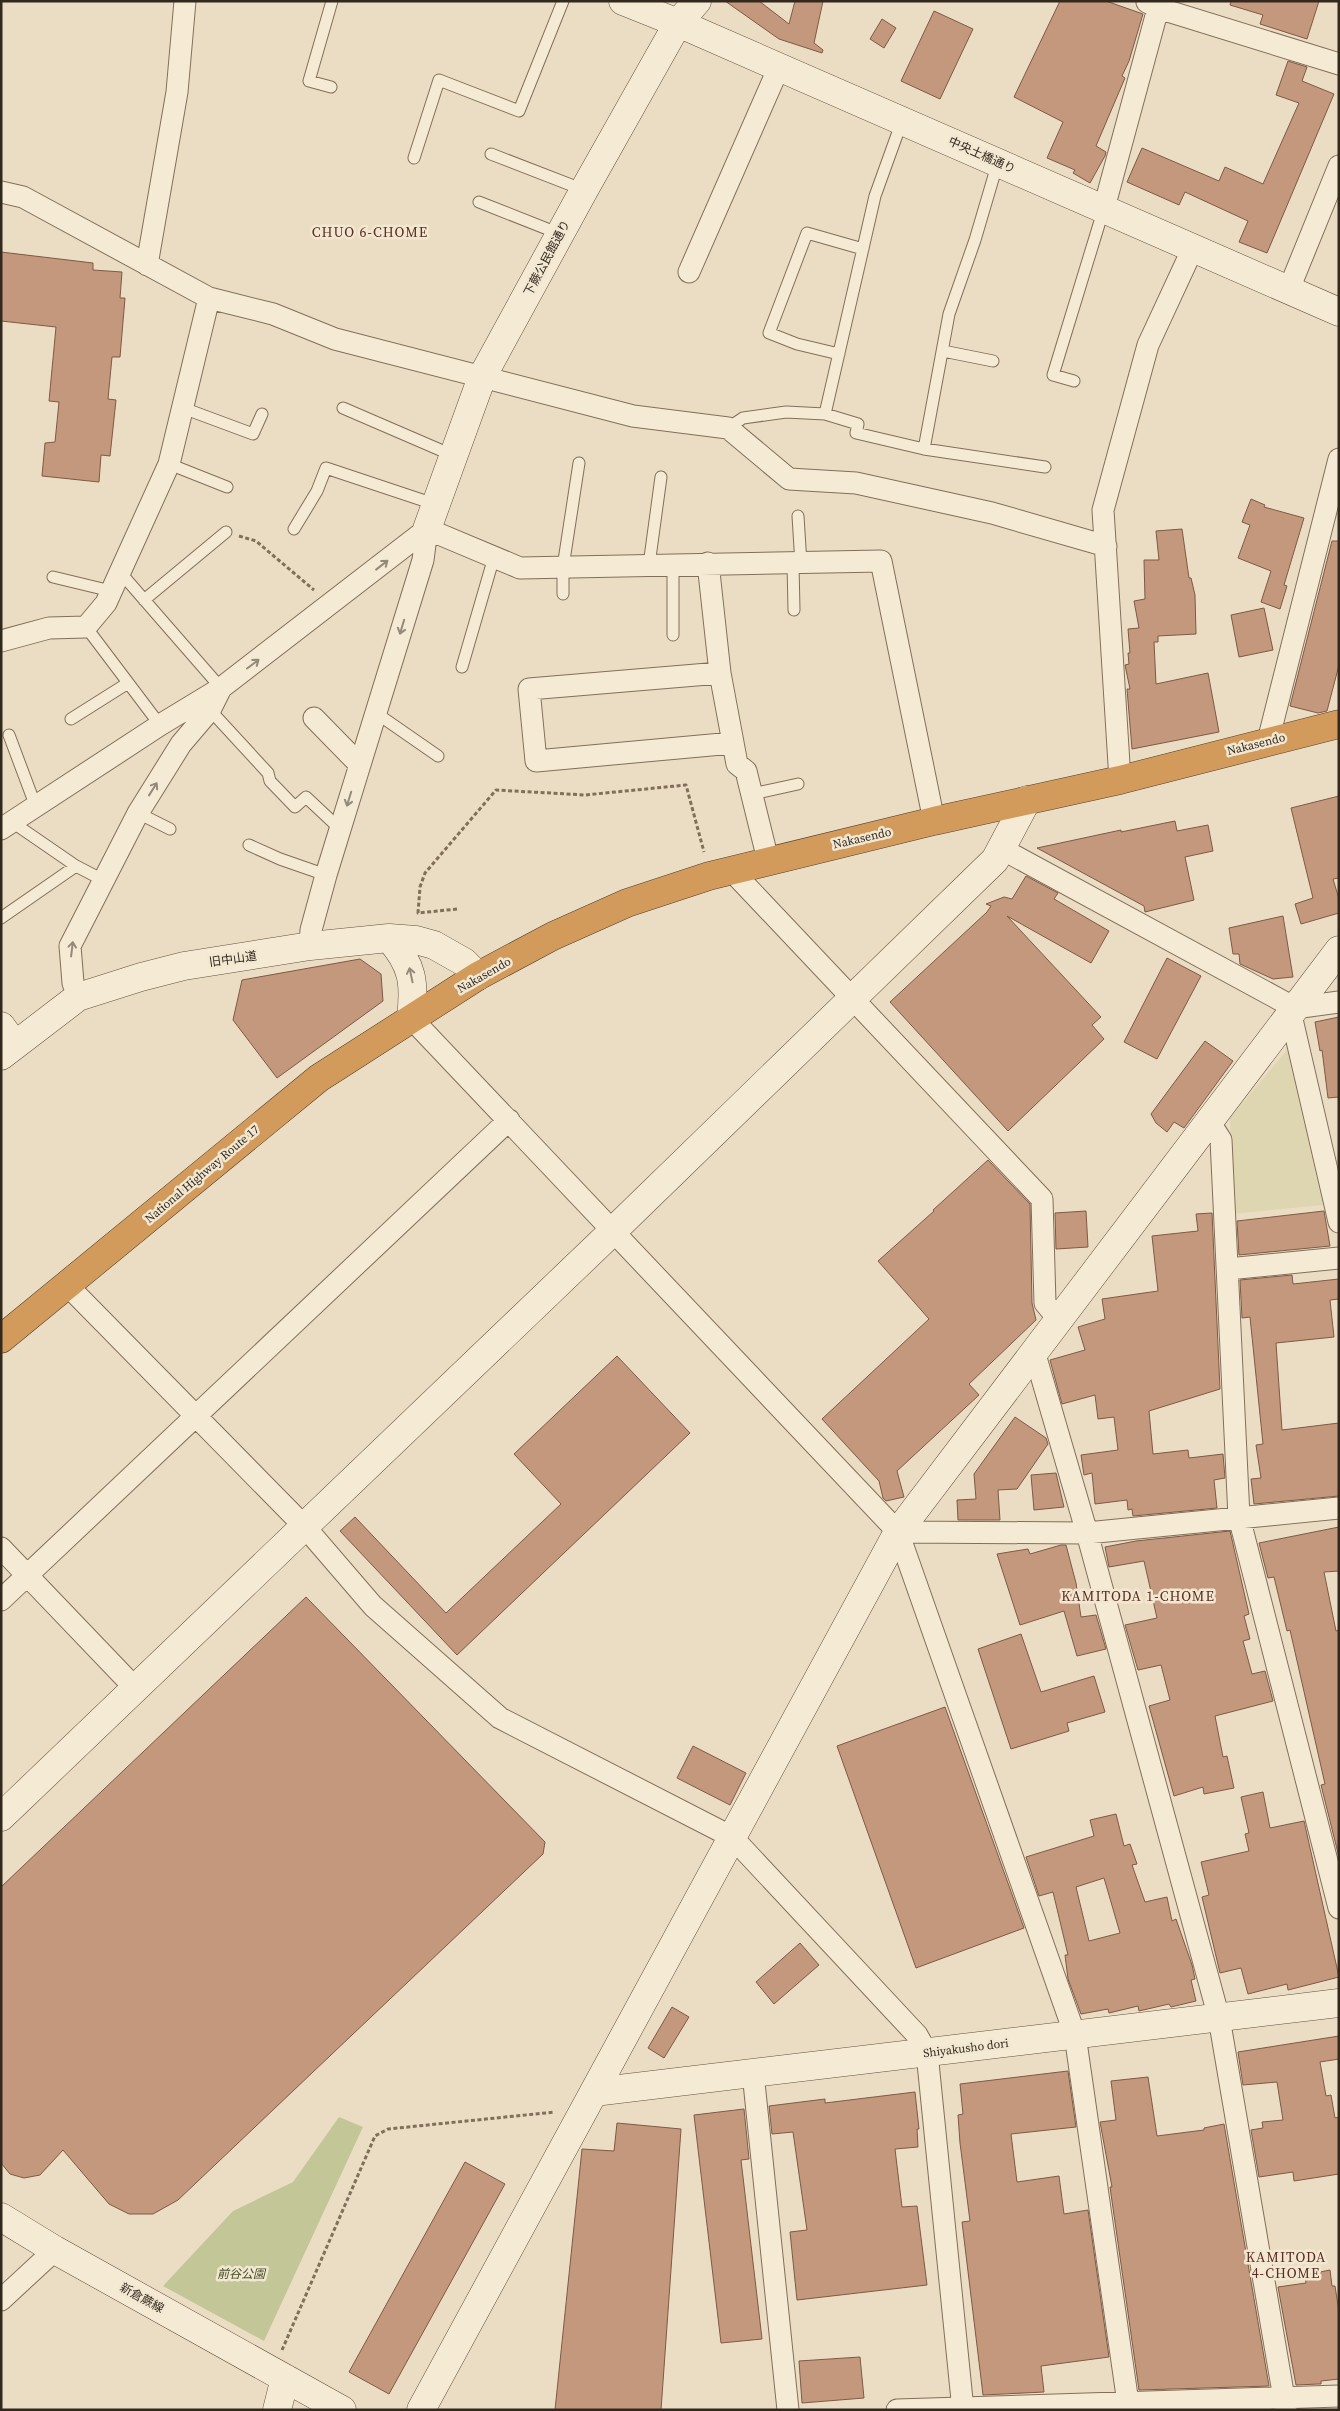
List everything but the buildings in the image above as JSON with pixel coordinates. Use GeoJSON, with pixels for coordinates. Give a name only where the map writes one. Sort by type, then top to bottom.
{"type":"FeatureCollection","features":[{"type":"Feature","properties":{"kind":"highway","name":"Nakasendo"},"geometry":{"type":"LineString","coordinates":[[411,1018],[478,976],[553,936],[627,903],[731,870],[934,821],[1120,780],[1339,724]]}},
{"type":"Feature","properties":{"kind":"highway","name":"National Highway Route 17"},"geometry":{"type":"LineString","coordinates":[[1,1339],[68,1286],[319,1078],[411,1018]]}},
{"type":"Feature","properties":{"kind":"street"},"geometry":{"type":"LineString","coordinates":[[147,265],[177,92],[185,1]]}},
{"type":"Feature","properties":{"kind":"street","name":"中央土橋通り"},"geometry":{"type":"LineString","coordinates":[[623,1],[779,66],[1339,312]]}},
{"type":"Feature","properties":{"kind":"street","name":"下蕨公民館通り"},"geometry":{"type":"LineString","coordinates":[[432,517],[452,455],[482,377],[678,23],[697,1]]}},
{"type":"Feature","properties":{"kind":"street"},"geometry":{"type":"LineString","coordinates":[[1104,208],[1154,4],[1339,64]]}},
{"type":"Feature","properties":{"kind":"street"},"geometry":{"type":"LineString","coordinates":[[689,272],[779,66]]}},
{"type":"Feature","properties":{"kind":"street"},"geometry":{"type":"LineString","coordinates":[[1289,289],[1339,166]]}},
{"type":"Feature","properties":{"kind":"street"},"geometry":{"type":"LineString","coordinates":[[1,192],[23,197],[209,298],[273,314],[336,339],[633,416],[728,428],[788,478],[856,483],[992,513],[1106,546]]}},
{"type":"Feature","properties":{"kind":"street"},"geometry":{"type":"LineString","coordinates":[[1120,780],[1103,510],[1148,345],[1193,248]]}},
{"type":"Feature","properties":{"kind":"street"},"geometry":{"type":"LineString","coordinates":[[1,641],[49,628],[86,627],[106,603],[169,464],[209,298]]}},
{"type":"Feature","properties":{"kind":"street"},"geometry":{"type":"LineString","coordinates":[[1268,741],[1339,459]]}},
{"type":"Feature","properties":{"kind":"street"},"geometry":{"type":"LineString","coordinates":[[432,517],[494,557],[520,568],[881,561],[934,821]]}},
{"type":"Feature","properties":{"kind":"street"},"geometry":{"type":"LineString","coordinates":[[6,825],[160,725],[222,688],[332,605],[432,517]]}},
{"type":"Feature","properties":{"kind":"street"},"geometry":{"type":"LineString","coordinates":[[310,946],[311,930],[326,875],[423,560],[432,517]]}},
{"type":"Feature","properties":{"kind":"street"},"geometry":{"type":"LineString","coordinates":[[708,563],[720,672],[737,764],[746,771],[768,860]]}},
{"type":"Feature","properties":{"kind":"street"},"geometry":{"type":"LineString","coordinates":[[720,672],[529,689],[536,761],[733,743]]}},
{"type":"Feature","properties":{"kind":"street"},"geometry":{"type":"LineString","coordinates":[[78,997],[72,984],[70,946],[105,881],[138,813],[181,744],[210,710],[222,688]]}},
{"type":"Feature","properties":{"kind":"street"},"geometry":{"type":"LineString","coordinates":[[314,718],[360,764]]}},
{"type":"Feature","properties":{"kind":"street"},"geometry":{"type":"LineString","coordinates":[[1,1818],[613,1231],[995,860],[1027,800]]}},
{"type":"Feature","properties":{"kind":"street"},"geometry":{"type":"LineString","coordinates":[[1002,849],[1293,1011],[1339,1002]]}},
{"type":"Feature","properties":{"kind":"street"},"geometry":{"type":"LineString","coordinates":[[731,870],[1042,1199],[1045,1303],[1059,1320]]}},
{"type":"Feature","properties":{"kind":"street"},"geometry":{"type":"LineString","coordinates":[[389,938],[408,964],[414,996],[411,1018],[898,1532],[1075,2035],[1129,2406]]}},
{"type":"Feature","properties":{"kind":"street","name":"旧中山道"},"geometry":{"type":"LineString","coordinates":[[6,1042],[78,997],[141,976],[184,966],[310,946],[389,938],[416,940],[434,945],[464,962],[478,976]]}},
{"type":"Feature","properties":{"kind":"street"},"geometry":{"type":"LineString","coordinates":[[421,2410],[898,1532],[1339,950]]}},
{"type":"Feature","properties":{"kind":"street"},"geometry":{"type":"LineString","coordinates":[[1293,1011],[1339,1222]]}},
{"type":"Feature","properties":{"kind":"street"},"geometry":{"type":"LineString","coordinates":[[1,1600],[509,1120]]}},
{"type":"Feature","properties":{"kind":"street"},"geometry":{"type":"LineString","coordinates":[[1208,1122],[1221,1140],[1239,1517],[1339,1908]]}},
{"type":"Feature","properties":{"kind":"street"},"geometry":{"type":"LineString","coordinates":[[1228,1269],[1339,1258]]}},
{"type":"Feature","properties":{"kind":"street"},"geometry":{"type":"LineString","coordinates":[[68,1286],[305,1527],[373,1606],[500,1718],[732,1837],[917,2035],[927,2053],[962,2409]]}},
{"type":"Feature","properties":{"kind":"street"},"geometry":{"type":"LineString","coordinates":[[1034,1351],[1087,1533],[1219,2018],[1285,2404]]}},
{"type":"Feature","properties":{"kind":"street"},"geometry":{"type":"LineString","coordinates":[[898,1532],[1087,1533],[1339,1508]]}},
{"type":"Feature","properties":{"kind":"street"},"geometry":{"type":"LineString","coordinates":[[1,1548],[135,1688]]}},
{"type":"Feature","properties":{"kind":"street","name":"Shiyakusho dori"},"geometry":{"type":"LineString","coordinates":[[588,2102],[753,2073],[1339,2003]]}},
{"type":"Feature","properties":{"kind":"street"},"geometry":{"type":"LineString","coordinates":[[753,2073],[788,2410]]}},
{"type":"Feature","properties":{"kind":"street","name":"新倉蕨線"},"geometry":{"type":"LineString","coordinates":[[1,2217],[55,2250],[342,2410]]}},
{"type":"Feature","properties":{"kind":"street"},"geometry":{"type":"LineString","coordinates":[[1,2300],[55,2250]]}},
{"type":"Feature","properties":{"kind":"street"},"geometry":{"type":"LineString","coordinates":[[277,2410],[279,2374]]}},
{"type":"Feature","properties":{"kind":"street"},"geometry":{"type":"LineString","coordinates":[[898,2410],[1285,2404],[1339,2396]]}},
{"type":"Feature","properties":{"kind":"lane"},"geometry":{"type":"LineString","coordinates":[[332,1],[309,81],[332,87]]}},
{"type":"Feature","properties":{"kind":"lane"},"geometry":{"type":"LineString","coordinates":[[414,158],[439,80],[519,110],[564,1]]}},
{"type":"Feature","properties":{"kind":"lane"},"geometry":{"type":"LineString","coordinates":[[825,414],[874,196],[902,120]]}},
{"type":"Feature","properties":{"kind":"lane"},"geometry":{"type":"LineString","coordinates":[[491,154],[584,190]]}},
{"type":"Feature","properties":{"kind":"lane"},"geometry":{"type":"LineString","coordinates":[[924,449],[949,314],[975,240],[998,162]]}},
{"type":"Feature","properties":{"kind":"lane"},"geometry":{"type":"LineString","coordinates":[[479,202],[560,234]]}},
{"type":"Feature","properties":{"kind":"lane"},"geometry":{"type":"LineString","coordinates":[[1074,381],[1053,375],[1104,208]]}},
{"type":"Feature","properties":{"kind":"lane"},"geometry":{"type":"LineString","coordinates":[[839,354],[796,344],[769,334],[807,233],[863,249]]}},
{"type":"Feature","properties":{"kind":"lane"},"geometry":{"type":"LineString","coordinates":[[942,351],[993,361]]}},
{"type":"Feature","properties":{"kind":"lane"},"geometry":{"type":"LineString","coordinates":[[182,408],[253,434],[262,414]]}},
{"type":"Feature","properties":{"kind":"lane"},"geometry":{"type":"LineString","coordinates":[[343,408],[452,455]]}},
{"type":"Feature","properties":{"kind":"lane"},"geometry":{"type":"LineString","coordinates":[[728,428],[744,418],[786,412],[825,414],[858,424],[856,433],[924,449],[1045,467]]}},
{"type":"Feature","properties":{"kind":"lane"},"geometry":{"type":"LineString","coordinates":[[563,594],[563,567],[579,463]]}},
{"type":"Feature","properties":{"kind":"lane"},"geometry":{"type":"LineString","coordinates":[[169,464],[227,487]]}},
{"type":"Feature","properties":{"kind":"lane"},"geometry":{"type":"LineString","coordinates":[[294,529],[317,492],[326,468],[432,517]]}},
{"type":"Feature","properties":{"kind":"lane"},"geometry":{"type":"LineString","coordinates":[[649,565],[661,477]]}},
{"type":"Feature","properties":{"kind":"lane"},"geometry":{"type":"LineString","coordinates":[[794,610],[798,516]]}},
{"type":"Feature","properties":{"kind":"lane"},"geometry":{"type":"LineString","coordinates":[[144,600],[226,532]]}},
{"type":"Feature","properties":{"kind":"lane"},"geometry":{"type":"LineString","coordinates":[[462,667],[494,557]]}},
{"type":"Feature","properties":{"kind":"lane"},"geometry":{"type":"LineString","coordinates":[[673,564],[673,635]]}},
{"type":"Feature","properties":{"kind":"lane"},"geometry":{"type":"LineString","coordinates":[[53,577],[116,582],[144,600],[222,688]]}},
{"type":"Feature","properties":{"kind":"lane"},"geometry":{"type":"LineString","coordinates":[[86,627],[160,725]]}},
{"type":"Feature","properties":{"kind":"lane"},"geometry":{"type":"LineString","coordinates":[[71,719],[128,683]]}},
{"type":"Feature","properties":{"kind":"lane"},"geometry":{"type":"LineString","coordinates":[[210,710],[268,773],[270,782],[295,807],[306,797],[340,829]]}},
{"type":"Feature","properties":{"kind":"lane"},"geometry":{"type":"LineString","coordinates":[[376,713],[438,756]]}},
{"type":"Feature","properties":{"kind":"lane"},"geometry":{"type":"LineString","coordinates":[[9,735],[36,806]]}},
{"type":"Feature","properties":{"kind":"lane"},"geometry":{"type":"LineString","coordinates":[[752,794],[798,784]]}},
{"type":"Feature","properties":{"kind":"lane"},"geometry":{"type":"LineString","coordinates":[[138,813],[170,829]]}},
{"type":"Feature","properties":{"kind":"lane"},"geometry":{"type":"LineString","coordinates":[[6,825],[105,881]]}},
{"type":"Feature","properties":{"kind":"lane"},"geometry":{"type":"LineString","coordinates":[[249,845],[280,859],[326,875]]}},
{"type":"Feature","properties":{"kind":"lane"},"geometry":{"type":"LineString","coordinates":[[1,918],[76,866]]}},
{"type":"Feature","properties":{"kind":"path"},"geometry":{"type":"LineString","coordinates":[[226,532],[256,541],[332,605]]}},
{"type":"Feature","properties":{"kind":"path"},"geometry":{"type":"LineString","coordinates":[[456,909],[418,914],[420,887],[425,872],[496,790],[585,795],[686,785],[704,852]]}},
{"type":"Feature","properties":{"kind":"path"},"geometry":{"type":"LineString","coordinates":[[279,2374],[375,2136],[388,2129],[569,2111],[588,2102]]}},
{"type":"Feature","properties":{"kind":"shaded area"},"geometry":{"type":"Polygon","coordinates":[[[1287,1050],[1323,1205],[1232,1214],[1230,1118],[1287,1050]]]}},
{"type":"Feature","properties":{"kind":"green space","name":"前谷公園"},"geometry":{"type":"Polygon","coordinates":[[[339,2117],[363,2127],[264,2341],[163,2286],[233,2211],[293,2182],[339,2117]]]}},
{"type":"Feature","properties":{"kind":"district","name":"CHUO 6-CHOME"},"geometry":{"type":"Point","coordinates":[370,232]}},
{"type":"Feature","properties":{"kind":"district","name":"KAMITODA 1-CHOME"},"geometry":{"type":"Point","coordinates":[1138,1596]}},
{"type":"Feature","properties":{"kind":"district","name":"KAMITODA 4-CHOME"},"geometry":{"type":"Point","coordinates":[1286,2266]}}]}
